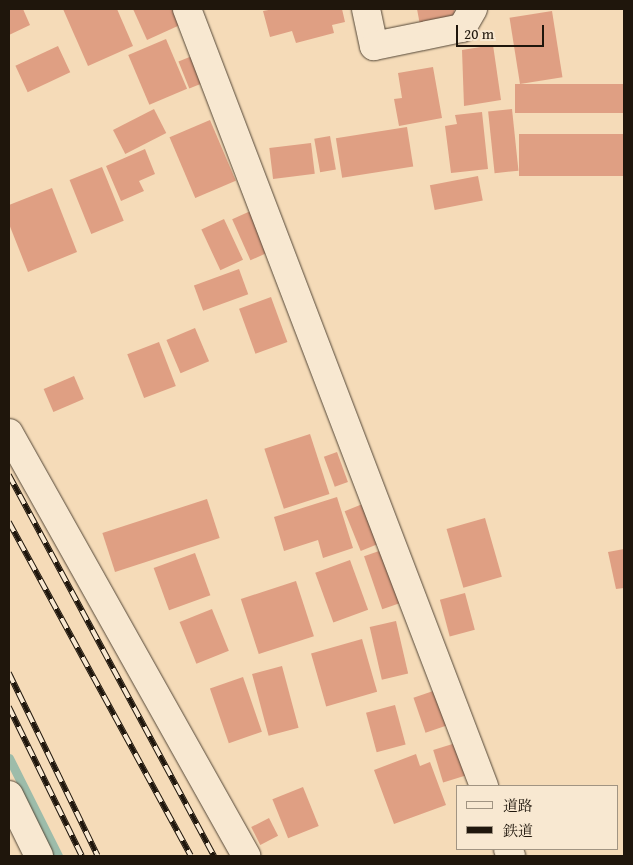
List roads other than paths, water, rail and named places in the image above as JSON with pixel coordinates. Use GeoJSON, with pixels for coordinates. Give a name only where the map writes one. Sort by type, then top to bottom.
{"type":"FeatureCollection","features":[{"type":"Feature","properties":{"kind":"street"},"geometry":{"type":"LineString","coordinates":[[187,9],[484,785]]}},
{"type":"Feature","properties":{"kind":"street"},"geometry":{"type":"LineString","coordinates":[[366,9],[374,46],[462,28],[473,9]]}},
{"type":"Feature","properties":{"kind":"street"},"geometry":{"type":"LineString","coordinates":[[9,434],[246,856]]}},
{"type":"Feature","properties":{"kind":"street"},"geometry":{"type":"LineString","coordinates":[[9,795],[39,856]]}},
{"type":"Feature","properties":{"kind":"waterway"},"geometry":{"type":"LineString","coordinates":[[9,758],[58,856]]}},
{"type":"Feature","properties":{"kind":"railway"},"geometry":{"type":"LineString","coordinates":[[9,475],[214,856]]}},
{"type":"Feature","properties":{"kind":"railway"},"geometry":{"type":"LineString","coordinates":[[9,522],[191,856]]}},
{"type":"Feature","properties":{"kind":"railway"},"geometry":{"type":"LineString","coordinates":[[9,673],[98,856]]}},
{"type":"Feature","properties":{"kind":"railway"},"geometry":{"type":"LineString","coordinates":[[9,707],[82,856]]}}]}
